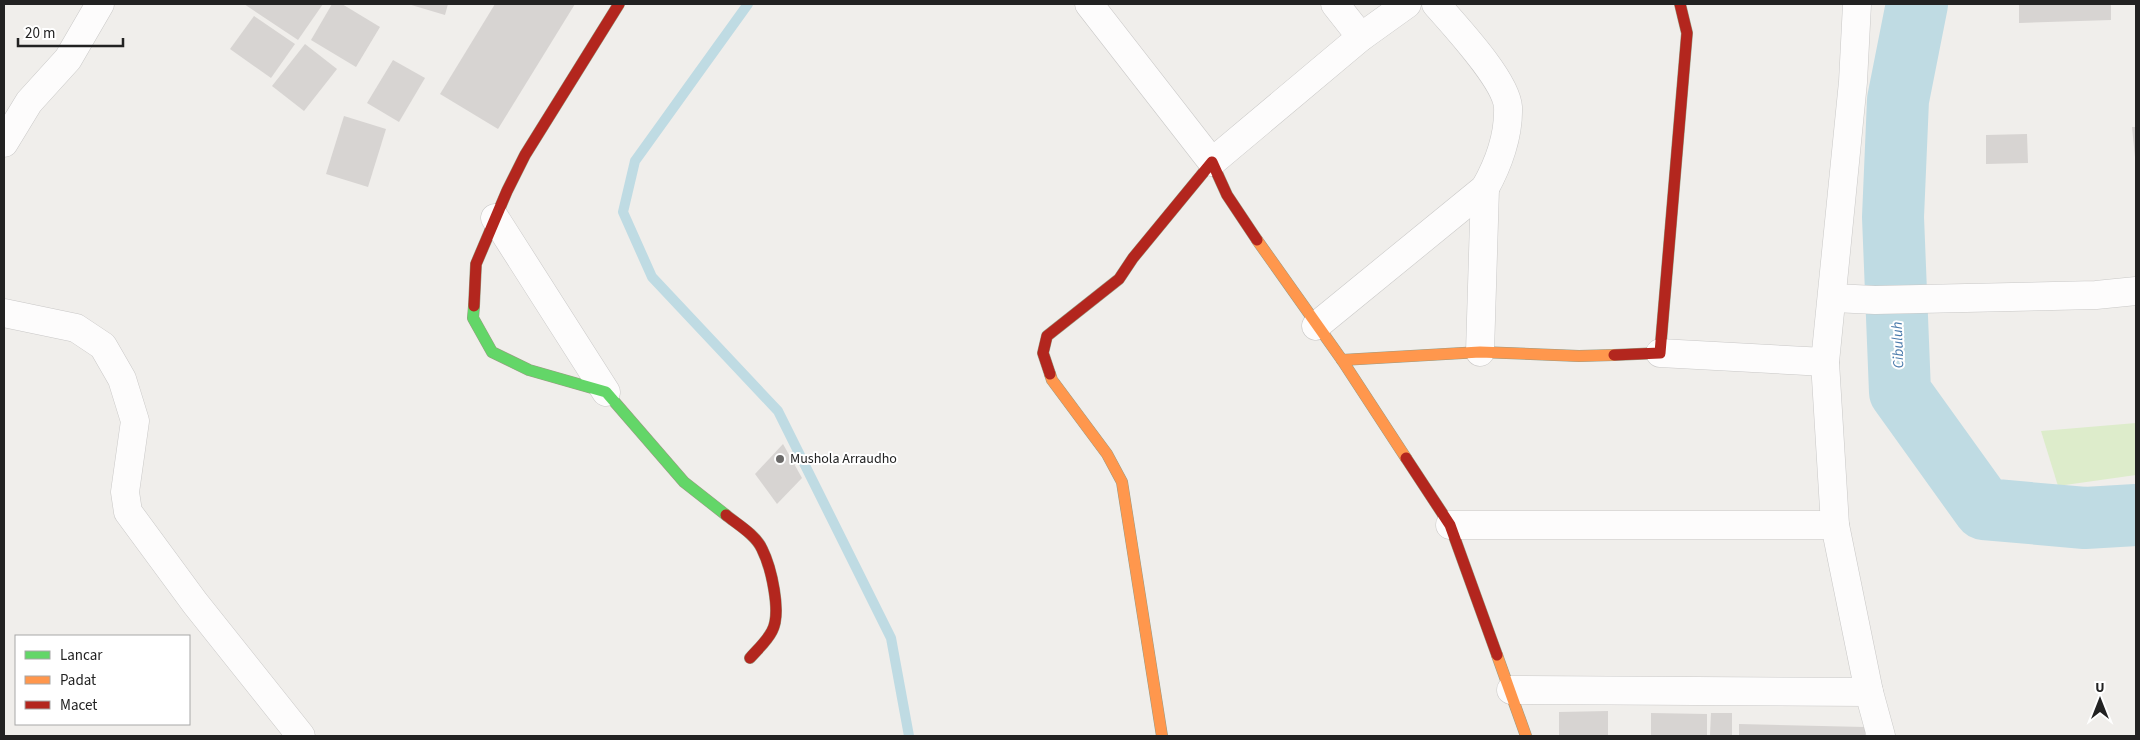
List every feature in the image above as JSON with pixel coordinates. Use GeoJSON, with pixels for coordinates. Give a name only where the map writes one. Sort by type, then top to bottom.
{"type":"FeatureCollection","features":[{"type":"Feature","properties":{"kind":"street"},"geometry":{"type":"LineString","coordinates":[[4,143],[29,102],[68,59],[100,4]]}},
{"type":"Feature","properties":{"kind":"street"},"geometry":{"type":"LineString","coordinates":[[606,392],[529,370],[492,352],[473,318],[476,264],[495,218],[525,155],[619,4]]}},
{"type":"Feature","properties":{"kind":"street"},"geometry":{"type":"LineString","coordinates":[[1089,4],[1212,162],[1228,195],[1316,326],[1342,360],[1450,525],[1526,736]]}},
{"type":"Feature","properties":{"kind":"street"},"geometry":{"type":"LineString","coordinates":[[1335,4],[1361,37]]}},
{"type":"Feature","properties":{"kind":"street"},"geometry":{"type":"LineString","coordinates":[[1162,736],[1122,482],[1106,454],[1052,380],[1043,353],[1048,336],[1119,279],[1133,258],[1212,162],[1361,37],[1407,4]]}},
{"type":"Feature","properties":{"kind":"street"},"geometry":{"type":"LineString","coordinates":[[1436,4],[1498,80],[1508,106],[1499,159],[1485,188],[1480,352]]}},
{"type":"Feature","properties":{"kind":"street"},"geometry":{"type":"LineString","coordinates":[[1660,353],[1687,33],[1680,4]]}},
{"type":"Feature","properties":{"kind":"street"},"geometry":{"type":"LineString","coordinates":[[1857,4],[1853,82],[1834,298],[1826,362],[1835,525],[1869,692],[1881,736]]}},
{"type":"Feature","properties":{"kind":"street"},"geometry":{"type":"LineString","coordinates":[[1316,326],[1485,188]]}},
{"type":"Feature","properties":{"kind":"street"},"geometry":{"type":"LineString","coordinates":[[495,218],[606,392],[684,482],[745,530],[762,548],[776,598],[776,616],[772,632],[750,658]]}},
{"type":"Feature","properties":{"kind":"street"},"geometry":{"type":"LineString","coordinates":[[1834,298],[1875,300],[2096,295],[2136,290]]}},
{"type":"Feature","properties":{"kind":"street"},"geometry":{"type":"LineString","coordinates":[[4,313],[76,328],[103,346],[122,379],[135,421],[125,492],[128,512],[195,603],[301,736]]}},
{"type":"Feature","properties":{"kind":"street"},"geometry":{"type":"LineString","coordinates":[[1342,360],[1480,352],[1580,356],[1660,353],[1826,362]]}},
{"type":"Feature","properties":{"kind":"street"},"geometry":{"type":"LineString","coordinates":[[1450,525],[1835,525]]}},
{"type":"Feature","properties":{"kind":"street"},"geometry":{"type":"LineString","coordinates":[[1511,690],[1869,692]]}},
{"type":"Feature","properties":{"kind":"green space"},"geometry":{"type":"Polygon","coordinates":[[[2136,423],[2136,475],[2058,486],[2041,431],[2136,423]]]}},
{"type":"Feature","properties":{"kind":"building"},"geometry":{"type":"Polygon","coordinates":[[[244,4],[323,4],[298,40],[244,4]]]}},
{"type":"Feature","properties":{"kind":"building"},"geometry":{"type":"Polygon","coordinates":[[[332,4],[342,4],[380,27],[356,67],[311,40],[332,4]]]}},
{"type":"Feature","properties":{"kind":"building"},"geometry":{"type":"Polygon","coordinates":[[[408,4],[448,4],[445,15],[408,4]]]}},
{"type":"Feature","properties":{"kind":"building"},"geometry":{"type":"Polygon","coordinates":[[[495,4],[575,4],[498,129],[440,94],[495,4]]]}},
{"type":"Feature","properties":{"kind":"building"},"geometry":{"type":"Polygon","coordinates":[[[2019,4],[2111,4],[2111,20],[2019,23],[2019,4]]]}},
{"type":"Feature","properties":{"kind":"building"},"geometry":{"type":"Polygon","coordinates":[[[254,16],[295,44],[271,78],[230,49],[254,16]]]}},
{"type":"Feature","properties":{"kind":"building"},"geometry":{"type":"Polygon","coordinates":[[[305,44],[337,69],[304,111],[272,86],[305,44]]]}},
{"type":"Feature","properties":{"kind":"building"},"geometry":{"type":"Polygon","coordinates":[[[393,60],[425,78],[399,122],[367,103],[393,60]]]}},
{"type":"Feature","properties":{"kind":"building"},"geometry":{"type":"Polygon","coordinates":[[[344,116],[386,129],[368,187],[326,174],[344,116]]]}},
{"type":"Feature","properties":{"kind":"building"},"geometry":{"type":"Polygon","coordinates":[[[2132,127],[2136,127],[2136,157],[2135,157],[2132,127]]]}},
{"type":"Feature","properties":{"kind":"building"},"geometry":{"type":"Polygon","coordinates":[[[2027,134],[2028,163],[1986,164],[1986,135],[2027,134]]]}},
{"type":"Feature","properties":{"kind":"building","name":"Mushola Arraudho"},"geometry":{"type":"Polygon","coordinates":[[[783,444],[802,478],[777,504],[755,474],[783,444]]]}},
{"type":"Feature","properties":{"kind":"building"},"geometry":{"type":"Polygon","coordinates":[[[1608,711],[1608,736],[1559,736],[1559,712],[1608,711]]]}},
{"type":"Feature","properties":{"kind":"building"},"geometry":{"type":"Polygon","coordinates":[[[1651,713],[1707,714],[1707,736],[1651,736],[1651,713]]]}},
{"type":"Feature","properties":{"kind":"building"},"geometry":{"type":"Polygon","coordinates":[[[1711,713],[1732,713],[1732,736],[1710,735],[1711,713]]]}},
{"type":"Feature","properties":{"kind":"building"},"geometry":{"type":"Polygon","coordinates":[[[1739,724],[1865,727],[1865,736],[1739,736],[1739,724]]]}},
{"type":"Feature","properties":{"kind":"waterway"},"geometry":{"type":"LineString","coordinates":[[748,4],[635,161],[623,212],[652,277],[778,411],[891,638],[909,736]]}},
{"type":"Feature","properties":{"kind":"waterway","name":"Cibuluh"},"geometry":{"type":"LineString","coordinates":[[1917,4],[1898,100],[1893,217],[1900,392],[1984,509],[2085,518],[2136,515]]}},
{"type":"Feature","properties":{"kind":"traffic: fast"},"geometry":{"type":"LineString","coordinates":[[474,306],[473,318],[492,352],[529,370],[606,392],[684,482],[726,515]]}},
{"type":"Feature","properties":{"kind":"traffic: slow"},"geometry":{"type":"LineString","coordinates":[[1257,240],[1342,360],[1406,458]]}},
{"type":"Feature","properties":{"kind":"traffic: slow"},"geometry":{"type":"LineString","coordinates":[[1342,360],[1480,352],[1579,356],[1614,355]]}},
{"type":"Feature","properties":{"kind":"traffic: slow"},"geometry":{"type":"LineString","coordinates":[[1050,374],[1052,380],[1107,454],[1122,482],[1162,736]]}},
{"type":"Feature","properties":{"kind":"traffic: slow"},"geometry":{"type":"LineString","coordinates":[[1497,655],[1526,736]]}},
{"type":"Feature","properties":{"kind":"traffic: jam"},"geometry":{"type":"LineString","coordinates":[[474,306],[476,264],[507,191],[525,155],[619,4]]}},
{"type":"Feature","properties":{"kind":"traffic: jam"},"geometry":{"type":"LineString","coordinates":[[1614,355],[1660,353],[1687,33],[1680,4]]}},
{"type":"Feature","properties":{"kind":"traffic: jam"},"geometry":{"type":"LineString","coordinates":[[1050,374],[1043,353],[1047,336],[1119,279],[1133,258],[1212,162],[1227,195],[1257,240]]}},
{"type":"Feature","properties":{"kind":"traffic: jam"},"geometry":{"type":"LineString","coordinates":[[1406,458],[1450,525],[1497,655]]}},
{"type":"Feature","properties":{"kind":"traffic: jam"},"geometry":{"type":"LineString","coordinates":[[726,515],[751,534],[759,544],[772,578],[776,602],[775,623],[765,642],[750,658]]}},
{"type":"Feature","properties":{"kind":"place","name":"Mushola Arraudho"},"geometry":{"type":"Point","coordinates":[780,459]}}]}
